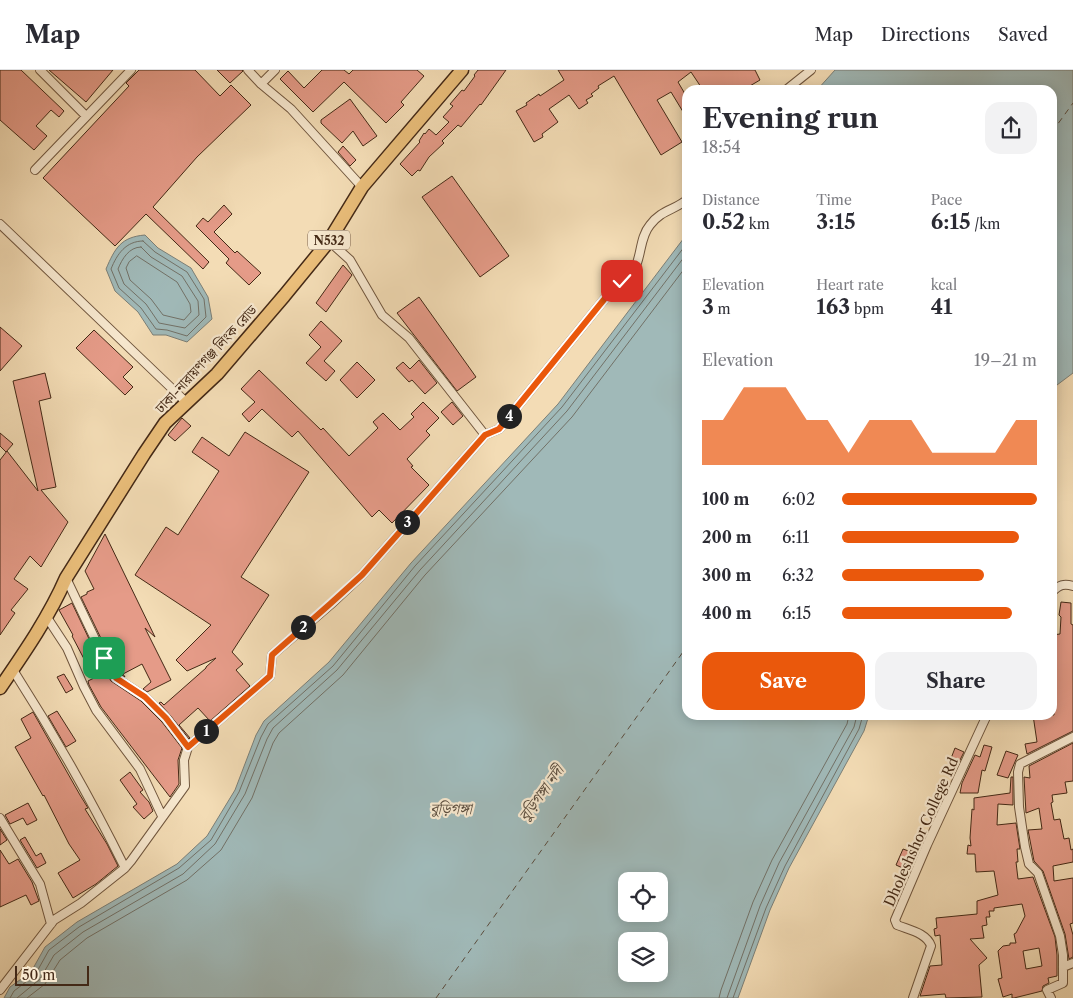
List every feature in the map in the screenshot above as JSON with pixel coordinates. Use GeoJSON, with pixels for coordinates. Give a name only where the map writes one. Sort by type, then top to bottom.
{"type":"FeatureCollection","features":[{"type":"Feature","properties":{"kind":"highway","name":"ঢাকা-নারায়ণগঞ্জ লিংক রোড"},"geometry":{"type":"LineString","coordinates":[[0,688],[56,600],[66,578],[156,436],[186,402],[240,348],[329,241],[362,187],[462,70]]}},
{"type":"Feature","properties":{"kind":"street"},"geometry":{"type":"LineString","coordinates":[[40,70],[86,116]]}},
{"type":"Feature","properties":{"kind":"street"},"geometry":{"type":"LineString","coordinates":[[35,170],[131,70]]}},
{"type":"Feature","properties":{"kind":"street"},"geometry":{"type":"LineString","coordinates":[[248,70],[261,84],[291,109],[362,187]]}},
{"type":"Feature","properties":{"kind":"street"},"geometry":{"type":"LineString","coordinates":[[261,84],[275,70]]}},
{"type":"Feature","properties":{"kind":"street"},"geometry":{"type":"LineString","coordinates":[[792,85],[811,70]]}},
{"type":"Feature","properties":{"kind":"street"},"geometry":{"type":"LineString","coordinates":[[0,990],[54,920],[80,903],[125,868],[185,786],[184,760],[188,747],[270,676],[272,655],[362,575],[485,435],[499,429],[615,286],[633,273],[648,227],[657,216],[668,209],[682,204]]}},
{"type":"Feature","properties":{"kind":"street"},"geometry":{"type":"LineString","coordinates":[[0,224],[186,402]]}},
{"type":"Feature","properties":{"kind":"street"},"geometry":{"type":"LineString","coordinates":[[329,241],[350,260],[382,315],[409,338],[485,435]]}},
{"type":"Feature","properties":{"kind":"street"},"geometry":{"type":"LineString","coordinates":[[66,578],[104,658],[116,678],[145,697],[166,718],[188,747]]}},
{"type":"Feature","properties":{"kind":"street"},"geometry":{"type":"LineString","coordinates":[[1057,588],[1066,584],[1073,586]]}},
{"type":"Feature","properties":{"kind":"street"},"geometry":{"type":"LineString","coordinates":[[46,616],[67,648],[96,710],[140,769],[162,816]]}},
{"type":"Feature","properties":{"kind":"street"},"geometry":{"type":"LineString","coordinates":[[12,670],[48,725],[80,780],[125,868]]}},
{"type":"Feature","properties":{"kind":"street","name":"Dholeshshor College Rd"},"geometry":{"type":"LineString","coordinates":[[913,998],[932,946],[930,940],[925,936],[897,925],[895,920],[985,720]]}},
{"type":"Feature","properties":{"kind":"street"},"geometry":{"type":"LineString","coordinates":[[1051,998],[1047,990],[1063,983],[1064,955],[1046,893],[1038,874],[1028,864],[1018,807],[1018,772],[1020,764],[1073,736]]}},
{"type":"Feature","properties":{"kind":"street"},"geometry":{"type":"LineString","coordinates":[[0,818],[40,884],[51,924]]}},
{"type":"Feature","properties":{"kind":"street"},"geometry":{"type":"LineString","coordinates":[[1063,967],[1073,963]]}},
{"type":"Feature","properties":{"kind":"water"},"geometry":{"type":"Polygon","coordinates":[[[835,70],[1073,70],[1073,373],[1057,385],[1057,85],[822,85],[835,70]]]}},
{"type":"Feature","properties":{"kind":"water"},"geometry":{"type":"Polygon","coordinates":[[[145,235],[158,248],[191,268],[208,297],[212,319],[187,342],[166,335],[153,335],[138,312],[115,291],[106,269],[116,250],[124,241],[145,235]]]}},
{"type":"Feature","properties":{"kind":"water","name":"বুড়িগঙ্গা"},"geometry":{"type":"Polygon","coordinates":[[[682,241],[682,720],[867,720],[864,731],[789,868],[770,910],[738,998],[4,998],[10,987],[31,972],[45,947],[77,922],[177,864],[207,836],[235,790],[256,735],[264,721],[329,662],[411,563],[558,404],[682,241]]]}},
{"type":"Feature","properties":{"kind":"building"},"geometry":{"type":"Polygon","coordinates":[[[0,70],[21,70],[64,111],[59,117],[51,110],[36,126],[47,136],[34,150],[0,120],[0,70]]]}},
{"type":"Feature","properties":{"kind":"building"},"geometry":{"type":"Polygon","coordinates":[[[49,70],[113,70],[86,102],[49,70]]]}},
{"type":"Feature","properties":{"kind":"building"},"geometry":{"type":"Polygon","coordinates":[[[139,70],[195,70],[220,96],[231,85],[251,105],[197,157],[153,207],[209,262],[203,269],[146,214],[115,246],[43,178],[129,86],[126,83],[139,70]]]}},
{"type":"Feature","properties":{"kind":"building"},"geometry":{"type":"Polygon","coordinates":[[[217,70],[242,70],[243,71],[230,83],[217,70]]]}},
{"type":"Feature","properties":{"kind":"building"},"geometry":{"type":"Polygon","coordinates":[[[322,70],[344,70],[349,74],[353,70],[417,70],[424,76],[401,102],[404,105],[386,123],[344,82],[313,112],[280,79],[288,71],[304,88],[322,70]]]}},
{"type":"Feature","properties":{"kind":"building"},"geometry":{"type":"Polygon","coordinates":[[[478,70],[506,70],[481,105],[461,127],[458,125],[442,141],[444,143],[429,157],[420,171],[418,170],[412,176],[400,164],[420,142],[424,133],[429,129],[436,135],[449,122],[443,117],[453,106],[450,104],[462,90],[464,91],[478,70]]]}},
{"type":"Feature","properties":{"kind":"building"},"geometry":{"type":"Polygon","coordinates":[[[558,70],[755,70],[760,80],[752,85],[700,85],[691,72],[678,82],[682,89],[682,110],[671,92],[657,100],[682,142],[661,155],[614,76],[598,86],[599,88],[591,94],[593,96],[586,100],[588,103],[579,109],[569,95],[549,109],[558,122],[542,134],[543,137],[534,142],[516,111],[527,105],[526,103],[539,94],[540,96],[564,80],[558,70]]]}},
{"type":"Feature","properties":{"kind":"building"},"geometry":{"type":"Polygon","coordinates":[[[350,99],[377,136],[363,146],[353,131],[342,143],[321,123],[321,120],[350,99]]]}},
{"type":"Feature","properties":{"kind":"building"},"geometry":{"type":"Polygon","coordinates":[[[343,146],[356,160],[350,166],[338,152],[343,146]]]}},
{"type":"Feature","properties":{"kind":"building"},"geometry":{"type":"Polygon","coordinates":[[[452,176],[509,256],[480,277],[422,197],[452,176]]]}},
{"type":"Feature","properties":{"kind":"building"},"geometry":{"type":"Polygon","coordinates":[[[224,205],[232,214],[214,232],[235,253],[237,251],[261,273],[249,285],[226,263],[229,259],[196,226],[203,218],[208,222],[224,205]]]}},
{"type":"Feature","properties":{"kind":"building"},"geometry":{"type":"Polygon","coordinates":[[[343,265],[352,275],[326,312],[316,303],[343,265]]]}},
{"type":"Feature","properties":{"kind":"building"},"geometry":{"type":"Polygon","coordinates":[[[419,297],[476,377],[457,391],[397,313],[419,297]]]}},
{"type":"Feature","properties":{"kind":"building"},"geometry":{"type":"Polygon","coordinates":[[[321,321],[342,341],[324,361],[335,371],[326,381],[306,363],[321,347],[309,335],[321,321]]]}},
{"type":"Feature","properties":{"kind":"building"},"geometry":{"type":"Polygon","coordinates":[[[0,327],[22,346],[0,371],[0,327]]]}},
{"type":"Feature","properties":{"kind":"building"},"geometry":{"type":"Polygon","coordinates":[[[94,330],[133,367],[123,377],[133,387],[125,395],[76,348],[94,330]]]}},
{"type":"Feature","properties":{"kind":"building"},"geometry":{"type":"Polygon","coordinates":[[[419,360],[437,383],[425,394],[412,380],[409,382],[396,368],[403,362],[410,369],[419,360]]]}},
{"type":"Feature","properties":{"kind":"building"},"geometry":{"type":"Polygon","coordinates":[[[357,362],[375,380],[357,398],[340,380],[357,362]]]}},
{"type":"Feature","properties":{"kind":"building"},"geometry":{"type":"Polygon","coordinates":[[[259,370],[321,430],[323,428],[349,456],[378,428],[373,422],[383,413],[400,430],[414,417],[411,414],[423,402],[439,418],[426,431],[430,435],[407,459],[413,466],[411,467],[429,485],[392,523],[379,510],[372,517],[298,431],[292,437],[262,409],[249,422],[242,414],[255,402],[241,389],[259,370]]]}},
{"type":"Feature","properties":{"kind":"building"},"geometry":{"type":"Polygon","coordinates":[[[45,373],[51,398],[39,401],[56,487],[41,490],[68,522],[41,567],[30,556],[14,579],[28,589],[11,610],[15,613],[0,635],[0,460],[7,451],[38,491],[13,381],[45,373]]]}},
{"type":"Feature","properties":{"kind":"building"},"geometry":{"type":"Polygon","coordinates":[[[452,402],[463,416],[453,425],[441,412],[452,402]]]}},
{"type":"Feature","properties":{"kind":"building"},"geometry":{"type":"Polygon","coordinates":[[[182,418],[191,426],[175,441],[168,435],[182,418]]]}},
{"type":"Feature","properties":{"kind":"building"},"geometry":{"type":"Polygon","coordinates":[[[245,432],[309,472],[241,577],[269,595],[232,652],[243,664],[236,670],[250,686],[210,721],[198,708],[179,725],[189,739],[159,703],[161,702],[164,705],[216,658],[187,671],[176,660],[211,625],[135,575],[166,527],[178,535],[219,471],[192,452],[202,437],[229,456],[245,432]]]}},
{"type":"Feature","properties":{"kind":"building"},"geometry":{"type":"Polygon","coordinates":[[[0,433],[13,444],[6,452],[0,446],[0,433]]]}},
{"type":"Feature","properties":{"kind":"building"},"geometry":{"type":"Polygon","coordinates":[[[105,534],[155,637],[145,628],[171,680],[147,692],[143,689],[151,682],[142,664],[123,674],[125,677],[120,674],[81,597],[94,589],[85,571],[105,534]]]}},
{"type":"Feature","properties":{"kind":"building"},"geometry":{"type":"Polygon","coordinates":[[[1061,602],[1071,603],[1071,624],[1073,625],[1073,731],[1027,754],[1025,744],[1037,742],[1034,720],[1057,720],[1057,634],[1060,634],[1061,617],[1059,615],[1061,602]]]}},
{"type":"Feature","properties":{"kind":"building"},"geometry":{"type":"Polygon","coordinates":[[[72,603],[111,681],[141,701],[162,722],[182,748],[178,760],[179,784],[170,797],[101,707],[89,685],[88,681],[94,678],[59,610],[72,603]]]}},
{"type":"Feature","properties":{"kind":"building"},"geometry":{"type":"Polygon","coordinates":[[[64,674],[73,689],[66,693],[57,677],[64,674]]]}},
{"type":"Feature","properties":{"kind":"building"},"geometry":{"type":"Polygon","coordinates":[[[57,711],[76,741],[66,747],[48,716],[57,711]]]}},
{"type":"Feature","properties":{"kind":"building"},"geometry":{"type":"Polygon","coordinates":[[[33,712],[88,808],[85,809],[107,844],[118,866],[96,884],[73,898],[58,873],[80,860],[69,844],[44,795],[15,747],[31,738],[21,719],[33,712]]]}},
{"type":"Feature","properties":{"kind":"building"},"geometry":{"type":"Polygon","coordinates":[[[1073,743],[1073,781],[1065,782],[1067,793],[1052,795],[1053,802],[1051,803],[1054,820],[1060,819],[1064,839],[1069,838],[1071,850],[1073,849],[1073,862],[1053,866],[1054,881],[1073,878],[1073,923],[1070,924],[1073,935],[1073,957],[1069,959],[1065,934],[1043,871],[1034,861],[1028,830],[1042,829],[1039,808],[1026,813],[1024,777],[1030,778],[1029,766],[1073,743]]]}},
{"type":"Feature","properties":{"kind":"building"},"geometry":{"type":"Polygon","coordinates":[[[984,745],[992,747],[985,771],[982,770],[978,793],[960,793],[962,783],[975,755],[980,757],[984,745]]]}},
{"type":"Feature","properties":{"kind":"building"},"geometry":{"type":"Polygon","coordinates":[[[955,748],[964,752],[958,764],[950,761],[955,748]]]}},
{"type":"Feature","properties":{"kind":"building"},"geometry":{"type":"Polygon","coordinates":[[[1006,751],[1018,755],[1008,778],[997,775],[1006,751]]]}},
{"type":"Feature","properties":{"kind":"building"},"geometry":{"type":"Polygon","coordinates":[[[130,772],[143,790],[140,792],[149,802],[153,811],[144,819],[133,807],[137,804],[120,780],[130,772]]]}},
{"type":"Feature","properties":{"kind":"building"},"geometry":{"type":"Polygon","coordinates":[[[1011,777],[1013,777],[1013,805],[998,804],[997,825],[1016,823],[1020,849],[1017,849],[1018,862],[1016,862],[1018,879],[1033,877],[1055,937],[1057,976],[1048,978],[1049,983],[1043,986],[1042,991],[1014,998],[1012,998],[1012,994],[1003,997],[998,979],[1002,978],[998,951],[1003,946],[1016,943],[1014,934],[1025,916],[1022,904],[994,908],[994,911],[989,911],[990,917],[986,917],[987,925],[982,926],[984,938],[970,939],[987,958],[979,965],[982,997],[946,998],[945,994],[920,996],[930,966],[942,965],[940,935],[935,936],[934,929],[937,928],[936,918],[977,914],[977,901],[998,895],[994,871],[976,872],[975,854],[967,854],[968,845],[971,846],[974,798],[1010,793],[1011,777]],[[1039,948],[1023,951],[1026,969],[1042,966],[1039,948]]]}},
{"type":"Feature","properties":{"kind":"building"},"geometry":{"type":"Polygon","coordinates":[[[28,803],[37,820],[27,825],[23,818],[10,824],[5,815],[28,803]]]}},
{"type":"Feature","properties":{"kind":"building"},"geometry":{"type":"Polygon","coordinates":[[[0,829],[7,840],[0,845],[0,829]]]}},
{"type":"Feature","properties":{"kind":"building"},"geometry":{"type":"Polygon","coordinates":[[[25,837],[36,856],[41,853],[46,863],[37,868],[20,840],[25,837]]]}},
{"type":"Feature","properties":{"kind":"building"},"geometry":{"type":"Polygon","coordinates":[[[903,849],[914,853],[907,870],[896,865],[903,849]]]}},
{"type":"Feature","properties":{"kind":"building"},"geometry":{"type":"Polygon","coordinates":[[[0,850],[9,864],[18,859],[32,882],[39,901],[31,905],[26,895],[0,907],[0,850]]]}},
{"type":"Feature","properties":{"kind":"ferry route"},"geometry":{"type":"LineString","coordinates":[[1057,125],[1073,103]]}},
{"type":"Feature","properties":{"kind":"ferry route"},"geometry":{"type":"LineString","coordinates":[[436,998],[682,653]]}},
{"type":"Feature","properties":{"kind":"route"},"geometry":{"type":"LineString","coordinates":[[104,658],[116,678],[145,697],[166,718],[188,747],[270,676],[272,655],[362,575],[485,435],[499,429],[615,286],[622,281]]}},
{"type":"Feature","properties":{"kind":"water label","name":"বুড়িগঙ্গা নদী"},"geometry":{"type":"Point","coordinates":[541,793]}}]}
